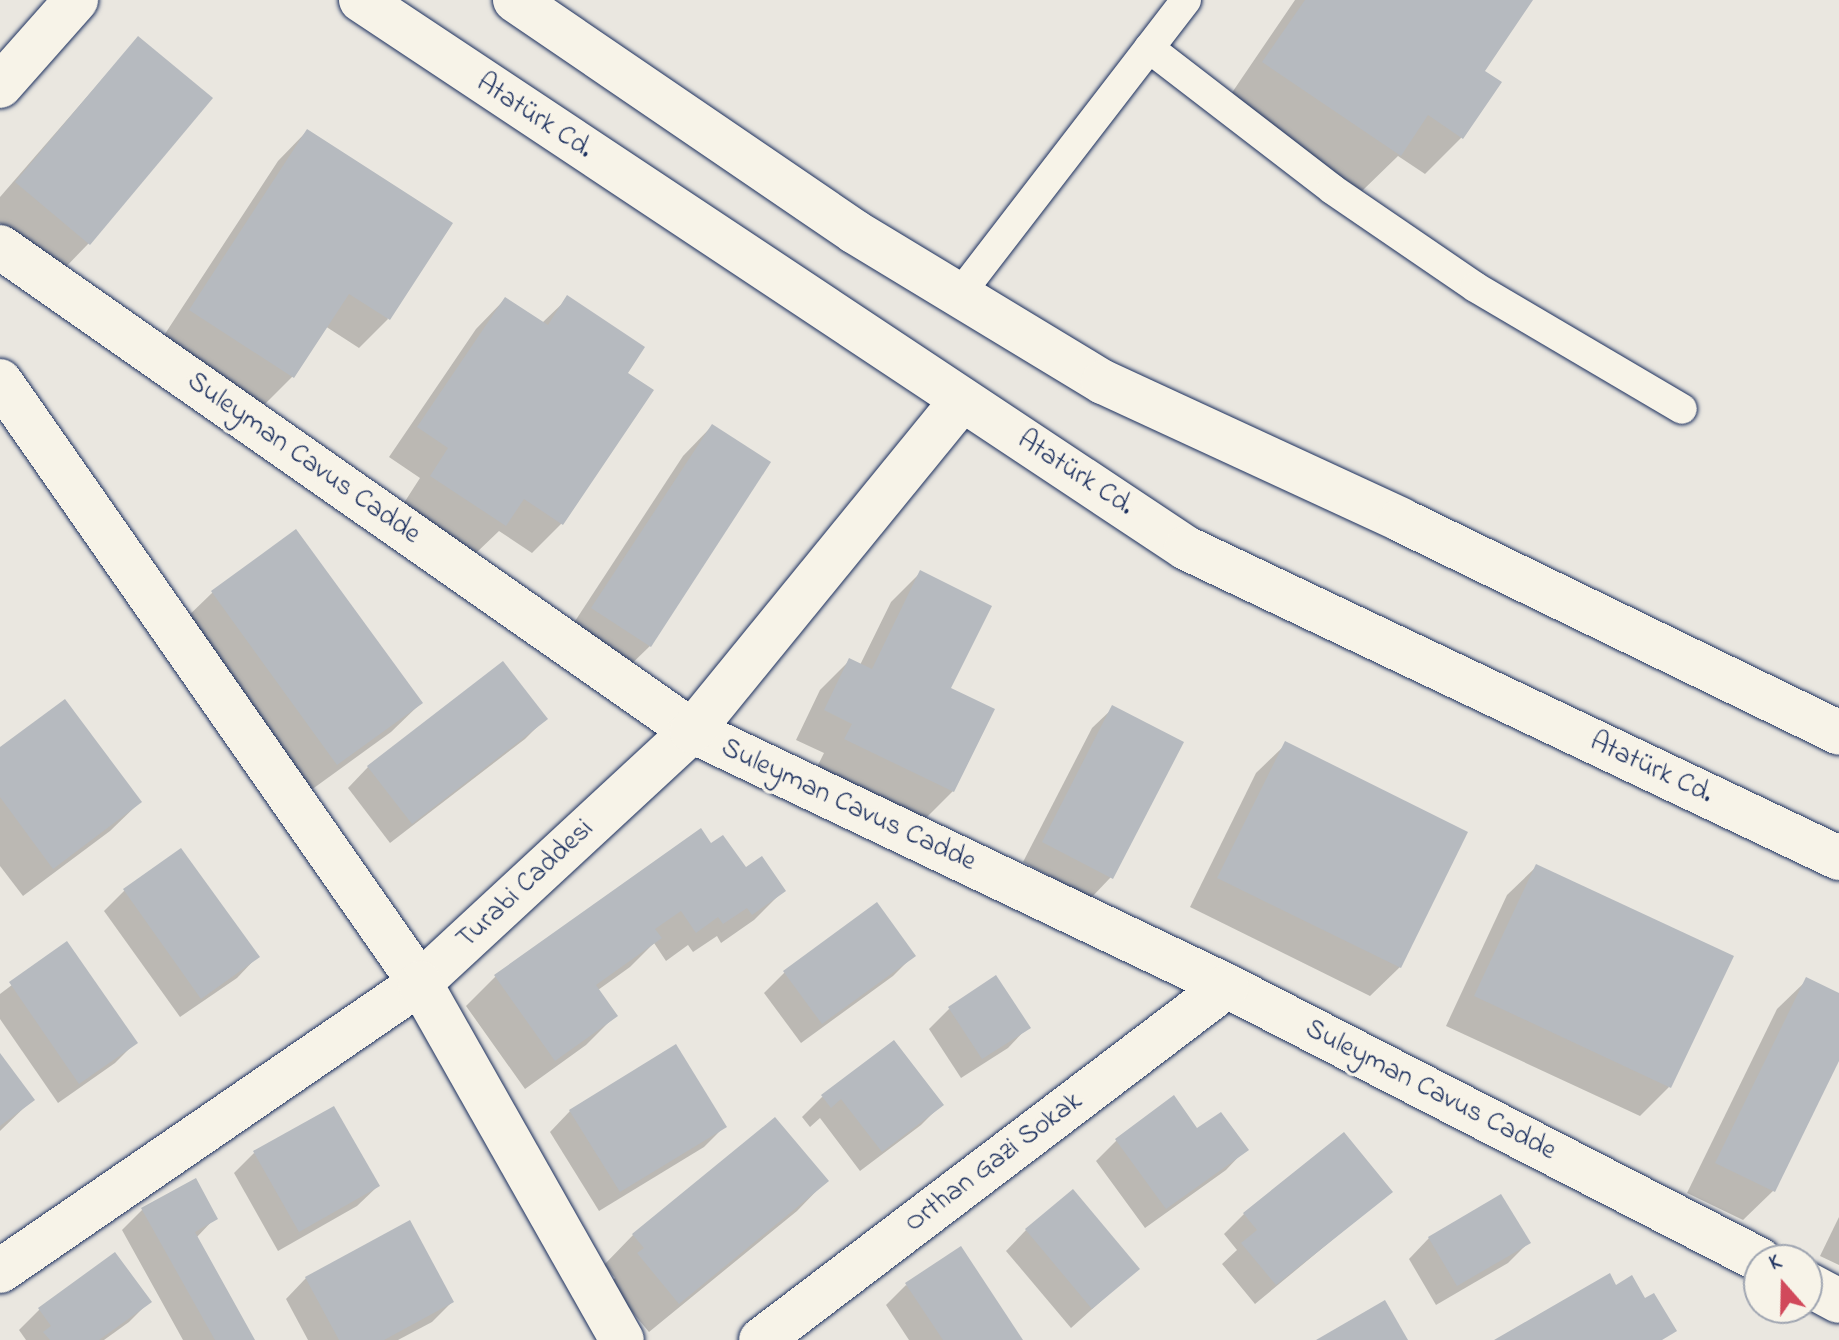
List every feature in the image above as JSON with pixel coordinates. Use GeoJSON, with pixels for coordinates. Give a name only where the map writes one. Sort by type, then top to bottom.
{"type":"FeatureCollection","features":[{"type":"Feature","properties":{"kind":"street"},"geometry":{"type":"LineString","coordinates":[[0,86],[76,0]]}},
{"type":"Feature","properties":{"kind":"street","name":"Atatürk Cd."},"geometry":{"type":"LineString","coordinates":[[361,0],[1186,548],[1839,858]]}},
{"type":"Feature","properties":{"kind":"street"},"geometry":{"type":"LineString","coordinates":[[515,0],[855,232],[1103,382],[1401,520],[1839,733]]}},
{"type":"Feature","properties":{"kind":"street","name":"Suleyman Cavus Cadde"},"geometry":{"type":"LineString","coordinates":[[0,247],[692,731],[1227,986],[1743,1251]]}},
{"type":"Feature","properties":{"kind":"street"},"geometry":{"type":"LineString","coordinates":[[0,381],[420,983],[622,1340]]}},
{"type":"Feature","properties":{"kind":"street","name":"Turabi Caddesi"},"geometry":{"type":"LineString","coordinates":[[0,1271],[420,983],[692,731],[962,400]]}},
{"type":"Feature","properties":{"kind":"street","name":"Orthan Gazi Sokak"},"geometry":{"type":"LineString","coordinates":[[761,1340],[1227,986]]}},
{"type":"Feature","properties":{"kind":"lane"},"geometry":{"type":"LineString","coordinates":[[959,295],[1186,0]]}},
{"type":"Feature","properties":{"kind":"lane"},"geometry":{"type":"LineString","coordinates":[[1149,48],[1332,189],[1475,287],[1682,409]]}},
{"type":"Feature","properties":{"kind":"building"},"geometry":{"type":"Polygon","coordinates":[[[1305,0],[1533,0],[1485,71],[1502,82],[1463,139],[1428,115],[1401,156],[1262,62],[1305,0]]]}},
{"type":"Feature","properties":{"kind":"building"},"geometry":{"type":"Polygon","coordinates":[[[138,36],[213,98],[90,245],[15,182],[138,36]]]}},
{"type":"Feature","properties":{"kind":"building"},"geometry":{"type":"Polygon","coordinates":[[[307,129],[453,223],[390,320],[349,294],[294,378],[189,310],[307,129]]]}},
{"type":"Feature","properties":{"kind":"building"},"geometry":{"type":"Polygon","coordinates":[[[567,295],[645,347],[628,373],[654,390],[563,525],[524,499],[506,526],[430,476],[448,448],[417,427],[505,297],[548,325],[567,295]]]}},
{"type":"Feature","properties":{"kind":"building"},"geometry":{"type":"Polygon","coordinates":[[[712,424],[771,462],[651,647],[591,608],[712,424]]]}},
{"type":"Feature","properties":{"kind":"building"},"geometry":{"type":"Polygon","coordinates":[[[296,529],[423,703],[337,765],[211,591],[296,529]]]}},
{"type":"Feature","properties":{"kind":"building"},"geometry":{"type":"Polygon","coordinates":[[[920,570],[992,606],[951,688],[995,709],[954,792],[844,739],[852,724],[824,710],[849,658],[872,669],[920,570]]]}},
{"type":"Feature","properties":{"kind":"building"},"geometry":{"type":"Polygon","coordinates":[[[503,661],[548,719],[412,824],[367,766],[503,661]]]}},
{"type":"Feature","properties":{"kind":"building"},"geometry":{"type":"Polygon","coordinates":[[[65,699],[142,802],[53,869],[0,797],[0,747],[65,699]]]}},
{"type":"Feature","properties":{"kind":"building"},"geometry":{"type":"Polygon","coordinates":[[[1112,705],[1184,742],[1113,879],[1042,842],[1112,705]]]}},
{"type":"Feature","properties":{"kind":"building"},"geometry":{"type":"Polygon","coordinates":[[[1285,741],[1468,832],[1401,968],[1217,878],[1285,741]]]}},
{"type":"Feature","properties":{"kind":"building"},"geometry":{"type":"Polygon","coordinates":[[[701,828],[711,843],[723,835],[746,867],[762,856],[786,891],[752,915],[747,908],[723,924],[718,917],[696,933],[681,911],[655,929],[662,938],[596,985],[618,1016],[555,1061],[494,975],[701,828]]]}},
{"type":"Feature","properties":{"kind":"building"},"geometry":{"type":"Polygon","coordinates":[[[181,848],[260,957],[201,999],[123,889],[181,848]]]}},
{"type":"Feature","properties":{"kind":"building"},"geometry":{"type":"Polygon","coordinates":[[[1536,864],[1734,956],[1671,1088],[1474,996],[1536,864]]]}},
{"type":"Feature","properties":{"kind":"building"},"geometry":{"type":"Polygon","coordinates":[[[877,902],[916,956],[822,1024],[783,971],[877,902]]]}},
{"type":"Feature","properties":{"kind":"building"},"geometry":{"type":"Polygon","coordinates":[[[67,941],[138,1043],[79,1084],[9,982],[67,941]]]}},
{"type":"Feature","properties":{"kind":"building"},"geometry":{"type":"Polygon","coordinates":[[[996,975],[1031,1028],[982,1059],[948,1007],[996,975]]]}},
{"type":"Feature","properties":{"kind":"building"},"geometry":{"type":"Polygon","coordinates":[[[1806,977],[1839,993],[1839,1061],[1775,1192],[1715,1163],[1806,977]]]}},
{"type":"Feature","properties":{"kind":"building"},"geometry":{"type":"Polygon","coordinates":[[[894,1040],[944,1105],[882,1152],[841,1099],[831,1108],[821,1095],[894,1040]]]}},
{"type":"Feature","properties":{"kind":"building"},"geometry":{"type":"Polygon","coordinates":[[[676,1044],[727,1127],[620,1192],[569,1110],[676,1044]]]}},
{"type":"Feature","properties":{"kind":"building"},"geometry":{"type":"Polygon","coordinates":[[[0,1053],[35,1100],[0,1126],[0,1053]]]}},
{"type":"Feature","properties":{"kind":"building"},"geometry":{"type":"Polygon","coordinates":[[[1174,1095],[1197,1128],[1221,1112],[1249,1150],[1166,1209],[1115,1139],[1174,1095]]]}},
{"type":"Feature","properties":{"kind":"building"},"geometry":{"type":"Polygon","coordinates":[[[334,1106],[380,1186],[299,1232],[253,1151],[334,1106]]]}},
{"type":"Feature","properties":{"kind":"building"},"geometry":{"type":"Polygon","coordinates":[[[775,1117],[829,1181],[679,1304],[637,1253],[644,1248],[632,1234],[775,1117]]]}},
{"type":"Feature","properties":{"kind":"building"},"geometry":{"type":"Polygon","coordinates":[[[1344,1132],[1393,1192],[1276,1285],[1241,1243],[1257,1230],[1243,1213],[1344,1132]]]}},
{"type":"Feature","properties":{"kind":"building"},"geometry":{"type":"Polygon","coordinates":[[[196,1178],[218,1219],[195,1232],[255,1340],[215,1340],[141,1208],[196,1178]]]}},
{"type":"Feature","properties":{"kind":"building"},"geometry":{"type":"Polygon","coordinates":[[[1073,1189],[1140,1269],[1092,1309],[1025,1229],[1073,1189]]]}},
{"type":"Feature","properties":{"kind":"building"},"geometry":{"type":"Polygon","coordinates":[[[1501,1194],[1531,1243],[1457,1286],[1428,1237],[1501,1194]]]}},
{"type":"Feature","properties":{"kind":"building"},"geometry":{"type":"Polygon","coordinates":[[[410,1220],[454,1302],[384,1340],[339,1340],[305,1277],[410,1220]]]}},
{"type":"Feature","properties":{"kind":"building"},"geometry":{"type":"Polygon","coordinates":[[[961,1246],[1023,1340],[943,1340],[905,1283],[961,1246]]]}},
{"type":"Feature","properties":{"kind":"building"},"geometry":{"type":"Polygon","coordinates":[[[115,1252],[152,1302],[99,1340],[50,1340],[43,1332],[51,1326],[38,1308],[115,1252]]]}},
{"type":"Feature","properties":{"kind":"building"},"geometry":{"type":"Polygon","coordinates":[[[1610,1273],[1616,1285],[1632,1275],[1645,1298],[1654,1293],[1677,1331],[1662,1340],[1494,1340],[1610,1273]]]}},
{"type":"Feature","properties":{"kind":"building"},"geometry":{"type":"Polygon","coordinates":[[[1385,1300],[1408,1340],[1316,1340],[1385,1300]]]}}]}
